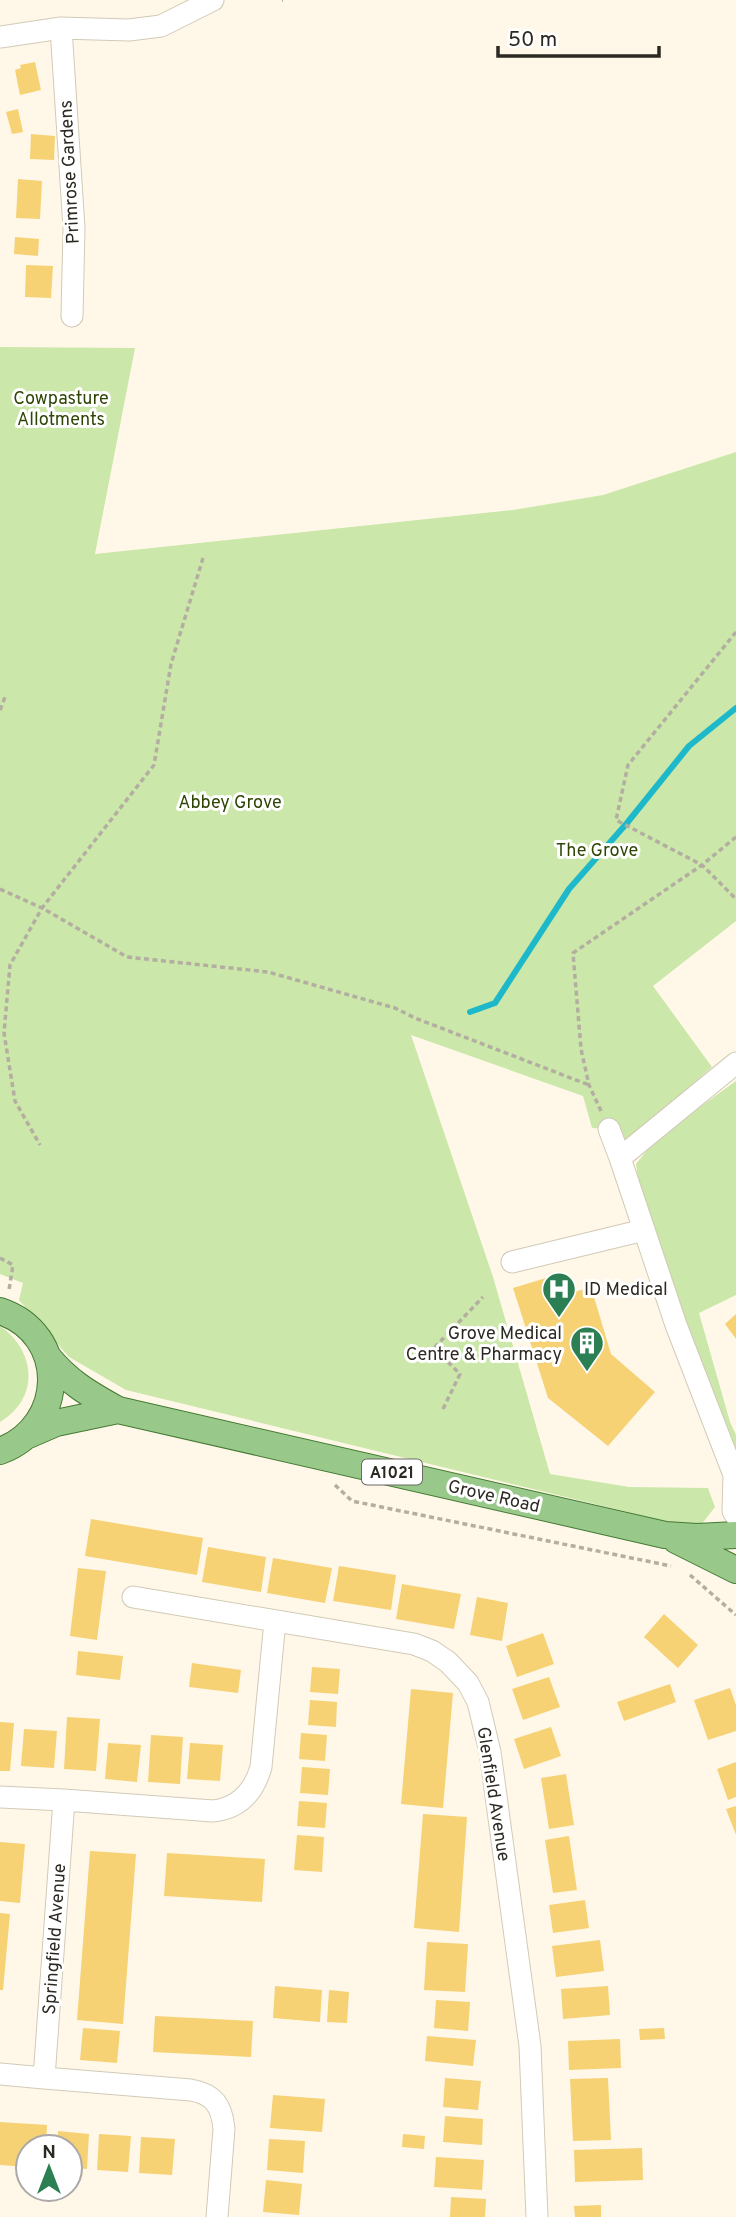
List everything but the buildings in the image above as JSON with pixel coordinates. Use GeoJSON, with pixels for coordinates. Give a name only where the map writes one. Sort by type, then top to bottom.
{"type":"FeatureCollection","features":[{"type":"Feature","properties":{"kind":"main road","name":"Grove Road"},"geometry":{"type":"LineString","coordinates":[[3,1312],[35,1334],[62,1375],[83,1391],[118,1410],[665,1535],[736,1535]]}},
{"type":"Feature","properties":{"kind":"main road"},"geometry":{"type":"LineString","coordinates":[[26,1437],[44,1413],[49,1399],[51,1385],[47,1356]]}},
{"type":"Feature","properties":{"kind":"main road","name":"Grove Road"},"geometry":{"type":"LineString","coordinates":[[1,1451],[56,1423],[118,1410]]}},
{"type":"Feature","properties":{"kind":"main road","name":"Grove Road"},"geometry":{"type":"LineString","coordinates":[[665,1535],[736,1570]]}},
{"type":"Feature","properties":{"kind":"street"},"geometry":{"type":"LineString","coordinates":[[0,37],[61,28],[129,30],[161,26],[213,0]]}},
{"type":"Feature","properties":{"kind":"street","name":"Primrose Gardens"},"geometry":{"type":"LineString","coordinates":[[61,28],[74,228],[72,316]]}},
{"type":"Feature","properties":{"kind":"street"},"geometry":{"type":"LineString","coordinates":[[620,1158],[730,1067]]}},
{"type":"Feature","properties":{"kind":"street"},"geometry":{"type":"LineString","coordinates":[[609,1129],[676,1325],[735,1476],[733,1511],[736,1516]]}},
{"type":"Feature","properties":{"kind":"street"},"geometry":{"type":"LineString","coordinates":[[512,1262],[644,1230]]}},
{"type":"Feature","properties":{"kind":"street","name":"Glenfield Avenue"},"geometry":{"type":"LineString","coordinates":[[133,1597],[424,1647],[456,1668],[472,1689],[478,1702],[490,1752],[530,2046],[537,2217]]}},
{"type":"Feature","properties":{"kind":"street"},"geometry":{"type":"LineString","coordinates":[[0,1797],[213,1811],[229,1808],[243,1800],[256,1784],[261,1767],[275,1620]]}},
{"type":"Feature","properties":{"kind":"street","name":"Springfield Avenue"},"geometry":{"type":"LineString","coordinates":[[44,2078],[64,1800]]}},
{"type":"Feature","properties":{"kind":"street"},"geometry":{"type":"LineString","coordinates":[[0,2074],[202,2092],[217,2102],[223,2114],[217,2217]]}},
{"type":"Feature","properties":{"kind":"path"},"geometry":{"type":"LineString","coordinates":[[40,1145],[15,1101],[4,1033],[9,965],[42,908],[154,765],[171,664],[203,558]]}},
{"type":"Feature","properties":{"kind":"path"},"geometry":{"type":"LineString","coordinates":[[736,632],[628,765],[616,820],[702,866],[736,899]]}},
{"type":"Feature","properties":{"kind":"path"},"geometry":{"type":"LineString","coordinates":[[0,710],[5,697]]}},
{"type":"Feature","properties":{"kind":"path"},"geometry":{"type":"LineString","coordinates":[[609,1129],[589,1085],[581,1049],[573,953],[702,866],[736,837]]}},
{"type":"Feature","properties":{"kind":"path"},"geometry":{"type":"LineString","coordinates":[[0,890],[42,908],[127,957],[268,972],[395,1008],[589,1085]]}},
{"type":"Feature","properties":{"kind":"path"},"geometry":{"type":"LineString","coordinates":[[0,1258],[13,1265],[3,1312]]}},
{"type":"Feature","properties":{"kind":"path"},"geometry":{"type":"LineString","coordinates":[[443,1409],[460,1374],[433,1348],[483,1297]]}},
{"type":"Feature","properties":{"kind":"path"},"geometry":{"type":"LineString","coordinates":[[334,1484],[352,1501],[675,1568]]}},
{"type":"Feature","properties":{"kind":"path"},"geometry":{"type":"LineString","coordinates":[[686,1572],[736,1615]]}},
{"type":"Feature","properties":{"kind":"green space","name":"Abbey Grove"},"geometry":{"type":"Polygon","coordinates":[[[0,347],[135,348],[95,554],[513,510],[603,495],[736,452],[736,921],[653,986],[712,1067],[624,1144],[609,1129],[592,1128],[583,1096],[411,1035],[493,1277],[550,1474],[629,1487],[708,1488],[715,1507],[701,1525],[677,1524],[126,1390],[69,1357],[19,1300],[23,1283],[0,1274],[0,347]]]}},
{"type":"Feature","properties":{"kind":"green space"},"geometry":{"type":"Polygon","coordinates":[[[736,1081],[736,1295],[699,1313],[736,1435],[736,1464],[640,1195],[636,1164],[657,1138],[736,1081]]]}},
{"type":"Feature","properties":{"kind":"green space"},"geometry":{"type":"Polygon","coordinates":[[[0,1326],[21,1348],[28,1374],[27,1388],[22,1400],[13,1412],[0,1422],[0,1326]]]}},
{"type":"Feature","properties":{"kind":"waterway"},"geometry":{"type":"LineString","coordinates":[[470,1012],[495,1003],[569,889],[689,746],[736,708]]}},
{"type":"Feature","properties":{"kind":"place","name":"ID Medical"},"geometry":{"type":"Point","coordinates":[559,1319]}},
{"type":"Feature","properties":{"kind":"place","name":"Grove Medical Centre & Pharmacy"},"geometry":{"type":"Point","coordinates":[587,1373]}},
{"type":"Feature","properties":{"kind":"park label","name":"Cowpasture Allotments"},"geometry":{"type":"Point","coordinates":[61,408]}},
{"type":"Feature","properties":{"kind":"park label","name":"The Grove"},"geometry":{"type":"Point","coordinates":[597,850]}}]}
